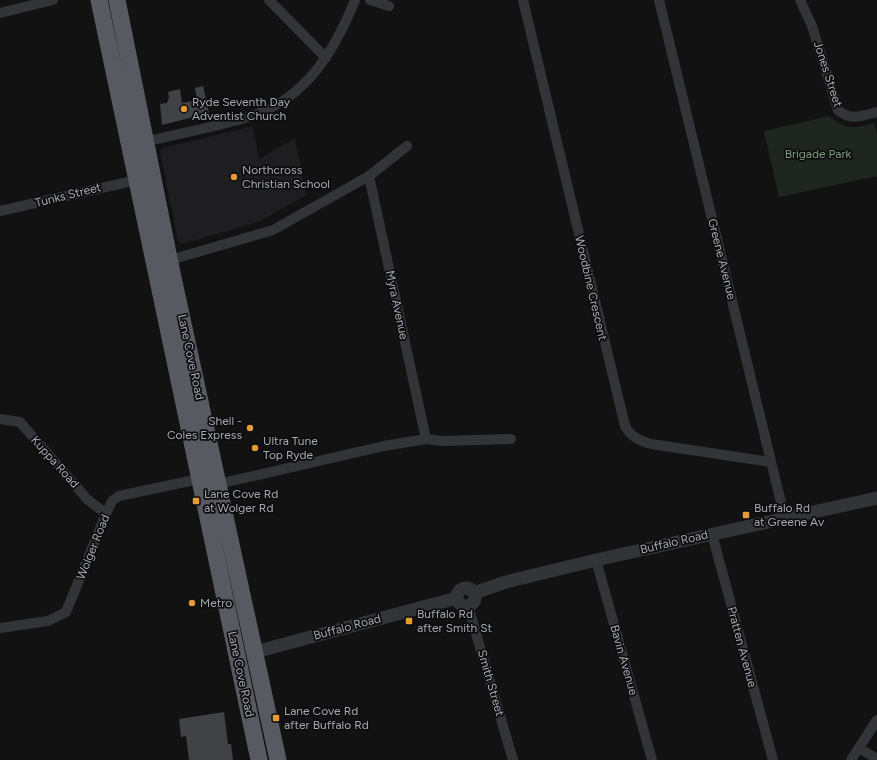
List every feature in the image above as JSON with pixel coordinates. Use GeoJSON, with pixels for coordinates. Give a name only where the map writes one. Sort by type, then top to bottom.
{"type":"FeatureCollection","features":[{"type":"Feature","properties":{"kind":"highway","name":"Lane Cove Road"},"geometry":{"type":"LineString","coordinates":[[99,0],[258,760]]}},
{"type":"Feature","properties":{"kind":"highway","name":"Lane Cove Road"},"geometry":{"type":"LineString","coordinates":[[117,0],[145,142],[278,760]]}},
{"type":"Feature","properties":{"kind":"highway","name":"Buffalo Road"},"geometry":{"type":"LineString","coordinates":[[237,657],[255,652]]}},
{"type":"Feature","properties":{"kind":"street"},"geometry":{"type":"LineString","coordinates":[[0,13],[53,0]]}},
{"type":"Feature","properties":{"kind":"street"},"geometry":{"type":"LineString","coordinates":[[269,0],[326,58]]}},
{"type":"Feature","properties":{"kind":"street"},"geometry":{"type":"LineString","coordinates":[[145,142],[252,116],[288,96],[304,84],[326,58],[343,28],[355,0]]}},
{"type":"Feature","properties":{"kind":"street"},"geometry":{"type":"LineString","coordinates":[[370,0],[389,6]]}},
{"type":"Feature","properties":{"kind":"street","name":"Woodbine Crescent"},"geometry":{"type":"LineString","coordinates":[[523,0],[625,426],[632,435],[641,441],[651,444],[772,462]]}},
{"type":"Feature","properties":{"kind":"street","name":"Greene Avenue"},"geometry":{"type":"LineString","coordinates":[[659,0],[785,518]]}},
{"type":"Feature","properties":{"kind":"street","name":"Jones Street"},"geometry":{"type":"LineString","coordinates":[[800,0],[812,26],[838,110],[843,115],[856,118],[877,112]]}},
{"type":"Feature","properties":{"kind":"street"},"geometry":{"type":"LineString","coordinates":[[170,260],[273,230],[369,176],[407,146]]}},
{"type":"Feature","properties":{"kind":"street","name":"Myra Avenue"},"geometry":{"type":"LineString","coordinates":[[369,176],[426,439]]}},
{"type":"Feature","properties":{"kind":"street","name":"Tunks Street"},"geometry":{"type":"LineString","coordinates":[[0,211],[137,180]]}},
{"type":"Feature","properties":{"kind":"street","name":"Kuppa Road"},"geometry":{"type":"LineString","coordinates":[[0,419],[20,422],[88,499],[106,514]]}},
{"type":"Feature","properties":{"kind":"street"},"geometry":{"type":"LineString","coordinates":[[218,484],[384,446],[426,439],[442,441],[511,439]]}},
{"type":"Feature","properties":{"kind":"street","name":"Wolger Road"},"geometry":{"type":"LineString","coordinates":[[0,628],[48,621],[66,612],[106,514],[112,501],[118,496],[199,479]]}},
{"type":"Feature","properties":{"kind":"street","name":"Buffalo Road"},"geometry":{"type":"LineString","coordinates":[[474,593],[506,582],[596,560],[877,498]]}},
{"type":"Feature","properties":{"kind":"street","name":"Pratten Avenue"},"geometry":{"type":"LineString","coordinates":[[712,534],[773,760]]}},
{"type":"Feature","properties":{"kind":"street","name":"Bavin Avenue"},"geometry":{"type":"LineString","coordinates":[[596,560],[652,760]]}},
{"type":"Feature","properties":{"kind":"street"},"geometry":{"type":"LineString","coordinates":[[465,588],[470,589],[474,593],[474,600],[468,606],[459,604],[457,598],[460,590],[465,588]]}},
{"type":"Feature","properties":{"kind":"street","name":"Buffalo Road"},"geometry":{"type":"LineString","coordinates":[[255,652],[457,598]]}},
{"type":"Feature","properties":{"kind":"street","name":"Smith Street"},"geometry":{"type":"LineString","coordinates":[[468,606],[513,760]]}},
{"type":"Feature","properties":{"kind":"street"},"geometry":{"type":"LineString","coordinates":[[851,760],[877,720]]}},
{"type":"Feature","properties":{"kind":"street"},"geometry":{"type":"LineString","coordinates":[[859,748],[877,759]]}},
{"type":"Feature","properties":{"kind":"shaded area","name":"Northcross Christian School"},"geometry":{"type":"Polygon","coordinates":[[[253,126],[259,159],[295,138],[306,195],[259,222],[182,244],[178,241],[160,152],[162,148],[253,126]]]}},
{"type":"Feature","properties":{"kind":"green space","name":"Brigade Park"},"geometry":{"type":"Polygon","coordinates":[[[829,116],[840,124],[850,127],[874,123],[877,134],[877,176],[779,197],[764,131],[829,116]]]}},
{"type":"Feature","properties":{"kind":"building","name":"Ryde Seventh Day Adventist Church"},"geometry":{"type":"Polygon","coordinates":[[[203,86],[209,113],[162,125],[160,104],[167,103],[169,97],[168,92],[180,89],[182,103],[197,100],[195,88],[203,86]]]}},
{"type":"Feature","properties":{"kind":"building"},"geometry":{"type":"Polygon","coordinates":[[[224,712],[228,744],[231,744],[233,760],[189,760],[186,736],[181,737],[179,719],[224,712]]]}},
{"type":"Feature","properties":{"kind":"place","name":"Ryde Seventh Day Adventist Church"},"geometry":{"type":"Point","coordinates":[184,109]}},
{"type":"Feature","properties":{"kind":"place","name":"Northcross Christian School"},"geometry":{"type":"Point","coordinates":[234,177]}},
{"type":"Feature","properties":{"kind":"place","name":"Shell - Coles Express"},"geometry":{"type":"Point","coordinates":[250,428]}},
{"type":"Feature","properties":{"kind":"place","name":"Ultra Tune Top Ryde"},"geometry":{"type":"Point","coordinates":[255,448]}},
{"type":"Feature","properties":{"kind":"place","name":"Lane Cove Rd at Wolger Rd"},"geometry":{"type":"Point","coordinates":[196,501]}},
{"type":"Feature","properties":{"kind":"place","name":"Buffalo Rd at Greene Av"},"geometry":{"type":"Point","coordinates":[746,515]}},
{"type":"Feature","properties":{"kind":"place","name":"Metro"},"geometry":{"type":"Point","coordinates":[192,603]}},
{"type":"Feature","properties":{"kind":"place","name":"Buffalo Rd after Smith St"},"geometry":{"type":"Point","coordinates":[409,621]}},
{"type":"Feature","properties":{"kind":"place","name":"Lane Cove Rd after Buffalo Rd"},"geometry":{"type":"Point","coordinates":[276,718]}}]}
